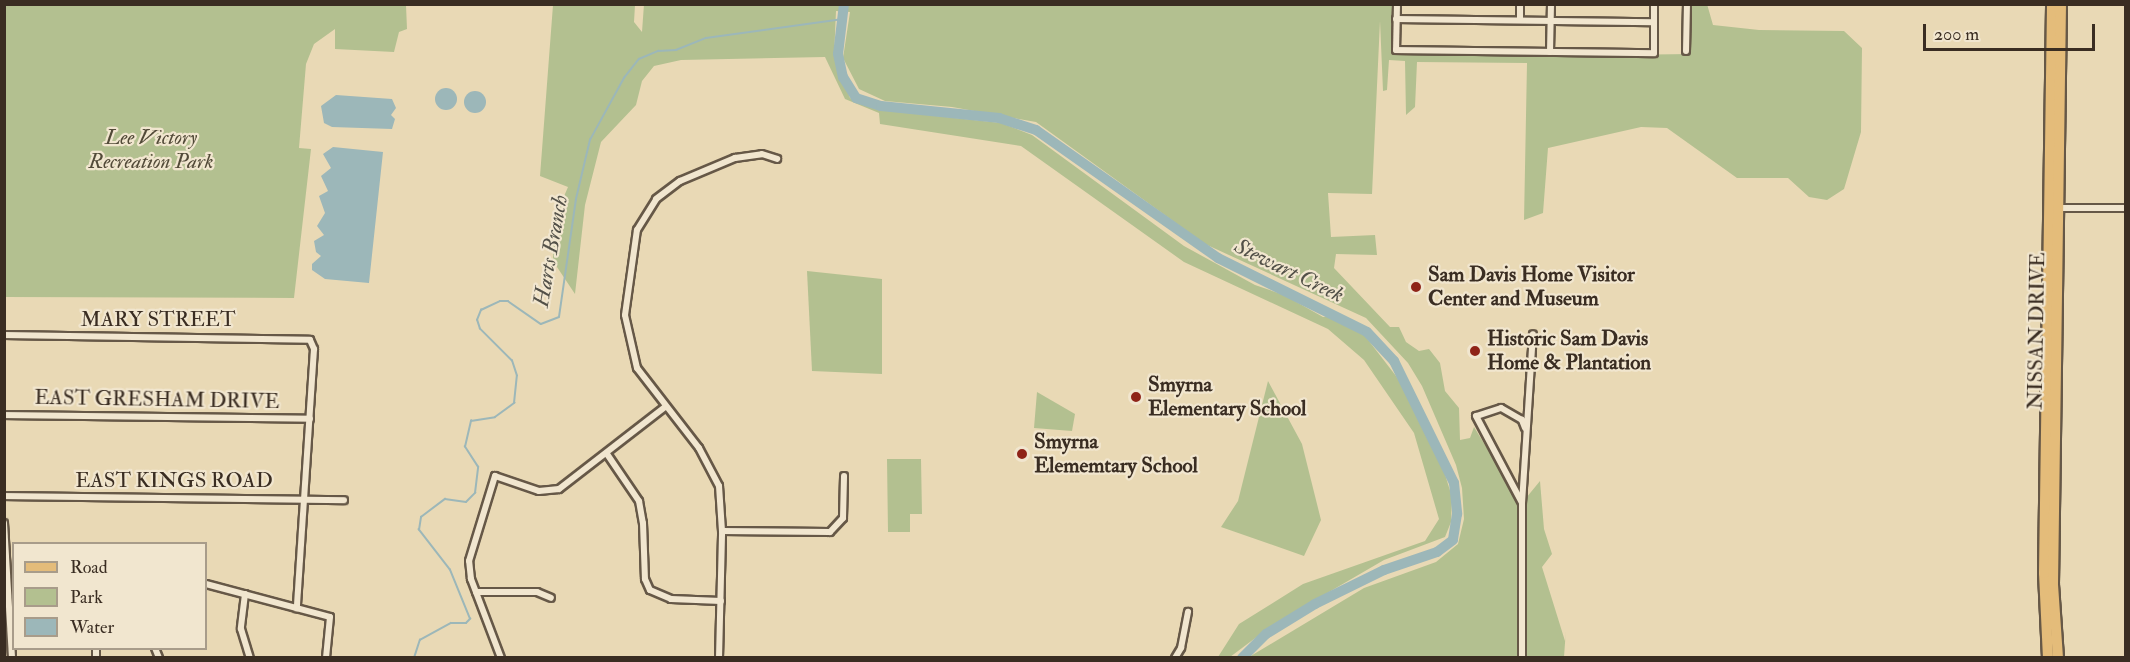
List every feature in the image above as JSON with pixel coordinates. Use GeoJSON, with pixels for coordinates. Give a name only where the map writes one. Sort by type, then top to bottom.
{"type":"FeatureCollection","features":[{"type":"Feature","properties":{"kind":"main road","name":"NISSAN DRIVE"},"geometry":{"type":"LineString","coordinates":[[2052,4],[2053,575],[2058,657]]}},
{"type":"Feature","properties":{"kind":"main road","name":"NISSAN DRIVE"},"geometry":{"type":"LineString","coordinates":[[2048,657],[2044,573],[2061,4]]}},
{"type":"Feature","properties":{"kind":"street"},"geometry":{"type":"LineString","coordinates":[[1397,4],[1396,50],[1654,53],[1654,4]]}},
{"type":"Feature","properties":{"kind":"street"},"geometry":{"type":"LineString","coordinates":[[1520,4],[1520,20]]}},
{"type":"Feature","properties":{"kind":"street"},"geometry":{"type":"LineString","coordinates":[[1550,52],[1551,4]]}},
{"type":"Feature","properties":{"kind":"street"},"geometry":{"type":"LineString","coordinates":[[1686,51],[1687,4]]}},
{"type":"Feature","properties":{"kind":"street"},"geometry":{"type":"LineString","coordinates":[[1396,19],[1654,22]]}},
{"type":"Feature","properties":{"kind":"street"},"geometry":{"type":"LineString","coordinates":[[718,657],[721,601],[721,494],[715,477],[699,448],[637,368],[625,323],[639,223],[656,199],[691,176],[745,155],[762,154],[777,159]]}},
{"type":"Feature","properties":{"kind":"street"},"geometry":{"type":"LineString","coordinates":[[2054,208],[2126,208]]}},
{"type":"Feature","properties":{"kind":"street"},"geometry":{"type":"LineString","coordinates":[[1522,657],[1522,503],[1525,428],[1533,334]]}},
{"type":"Feature","properties":{"kind":"street","name":"MARY STREET"},"geometry":{"type":"LineString","coordinates":[[4,335],[310,340],[314,349],[309,419]]}},
{"type":"Feature","properties":{"kind":"street"},"geometry":{"type":"LineString","coordinates":[[501,657],[476,592],[470,552],[495,476],[531,489],[553,491],[608,453],[665,407]]}},
{"type":"Feature","properties":{"kind":"street"},"geometry":{"type":"LineString","coordinates":[[1522,503],[1476,416],[1501,408],[1522,420],[1525,428]]}},
{"type":"Feature","properties":{"kind":"street","name":"EAST GRESHAM DRIVE"},"geometry":{"type":"LineString","coordinates":[[4,415],[309,419]]}},
{"type":"Feature","properties":{"kind":"street"},"geometry":{"type":"LineString","coordinates":[[297,608],[309,419]]}},
{"type":"Feature","properties":{"kind":"street"},"geometry":{"type":"LineString","coordinates":[[608,453],[639,501],[645,579],[650,590],[661,597],[721,601]]}},
{"type":"Feature","properties":{"kind":"street"},"geometry":{"type":"LineString","coordinates":[[722,531],[830,532],[843,518],[844,476]]}},
{"type":"Feature","properties":{"kind":"street","name":"EAST KINGS ROAD"},"geometry":{"type":"LineString","coordinates":[[4,496],[344,500]]}},
{"type":"Feature","properties":{"kind":"street"},"geometry":{"type":"LineString","coordinates":[[4,523],[12,657]]}},
{"type":"Feature","properties":{"kind":"street"},"geometry":{"type":"LineString","coordinates":[[207,584],[330,617],[326,657]]}},
{"type":"Feature","properties":{"kind":"street"},"geometry":{"type":"LineString","coordinates":[[476,592],[537,592],[551,598]]}},
{"type":"Feature","properties":{"kind":"street"},"geometry":{"type":"LineString","coordinates":[[245,594],[241,629],[250,657]]}},
{"type":"Feature","properties":{"kind":"street"},"geometry":{"type":"LineString","coordinates":[[1175,657],[1181,648],[1188,612]]}},
{"type":"Feature","properties":{"kind":"green space","name":"Lee Victory Recreation Park"},"geometry":{"type":"Polygon","coordinates":[[[5,4],[406,5],[407,29],[399,32],[394,52],[335,49],[335,29],[314,44],[306,64],[299,148],[311,149],[294,298],[5,297],[5,4]]]}},
{"type":"Feature","properties":{"kind":"green space"},"geometry":{"type":"Polygon","coordinates":[[[644,4],[1392,5],[1391,54],[1542,56],[1690,54],[1691,5],[1707,4],[1713,25],[1759,30],[1844,31],[1862,48],[1861,132],[1844,189],[1827,200],[1809,197],[1788,178],[1737,178],[1667,128],[1641,127],[1548,148],[1543,213],[1524,220],[1527,63],[1417,62],[1415,107],[1406,115],[1405,61],[1389,60],[1387,90],[1383,91],[1380,21],[1372,194],[1328,193],[1331,237],[1375,235],[1377,255],[1336,254],[1334,268],[1390,327],[1399,327],[1406,342],[1419,351],[1429,349],[1440,363],[1445,391],[1459,408],[1460,440],[1470,438],[1474,427],[1518,499],[1518,553],[1523,548],[1522,503],[1540,481],[1544,529],[1552,554],[1542,567],[1565,641],[1566,629],[1564,657],[1249,657],[1364,588],[1436,562],[1458,544],[1464,519],[1462,488],[1456,465],[1422,386],[1408,363],[1366,318],[1205,244],[1036,122],[952,107],[885,101],[859,89],[843,58],[850,12],[836,11],[834,57],[850,98],[881,110],[1001,123],[1032,135],[1184,246],[1255,285],[1284,295],[1323,317],[1334,316],[1362,332],[1396,376],[1434,441],[1452,497],[1451,522],[1445,537],[1384,560],[1274,624],[1230,657],[1218,657],[1239,624],[1303,584],[1425,541],[1439,519],[1414,433],[1364,360],[1328,329],[1184,262],[1021,146],[880,124],[879,113],[845,99],[825,57],[681,60],[654,66],[642,81],[636,105],[601,142],[585,205],[575,294],[553,261],[553,222],[568,187],[540,176],[553,5],[635,5],[634,22],[642,32],[644,4]]]}},
{"type":"Feature","properties":{"kind":"green space"},"geometry":{"type":"Polygon","coordinates":[[[807,271],[882,279],[882,374],[812,371],[807,271]]]}},
{"type":"Feature","properties":{"kind":"green space"},"geometry":{"type":"Polygon","coordinates":[[[1268,381],[1302,444],[1321,520],[1304,556],[1221,527],[1238,501],[1268,381]]]}},
{"type":"Feature","properties":{"kind":"green space"},"geometry":{"type":"Polygon","coordinates":[[[1037,392],[1075,414],[1072,431],[1034,428],[1037,392]]]}},
{"type":"Feature","properties":{"kind":"green space"},"geometry":{"type":"Polygon","coordinates":[[[887,459],[921,459],[922,514],[910,514],[910,532],[888,532],[887,459]]]}},
{"type":"Feature","properties":{"kind":"water"},"geometry":{"type":"Polygon","coordinates":[[[446,88],[454,91],[457,99],[454,107],[446,110],[438,107],[435,99],[438,91],[446,88]]]}},
{"type":"Feature","properties":{"kind":"water"},"geometry":{"type":"Polygon","coordinates":[[[475,91],[483,94],[486,102],[483,110],[475,113],[467,110],[464,102],[467,94],[475,91]]]}},
{"type":"Feature","properties":{"kind":"water"},"geometry":{"type":"Polygon","coordinates":[[[336,95],[392,99],[396,108],[391,115],[395,119],[392,129],[332,127],[324,123],[321,106],[336,95]]]}},
{"type":"Feature","properties":{"kind":"water"},"geometry":{"type":"Polygon","coordinates":[[[333,147],[383,152],[369,283],[325,279],[312,270],[312,264],[321,256],[316,252],[314,241],[324,235],[317,226],[325,213],[319,196],[328,191],[321,176],[331,168],[323,154],[333,147]]]}},
{"type":"Feature","properties":{"kind":"waterway","name":"Stewart Creek"},"geometry":{"type":"LineString","coordinates":[[844,4],[838,54],[843,77],[856,98],[881,106],[999,118],[1036,130],[1218,258],[1367,332],[1394,361],[1454,483],[1457,514],[1453,540],[1437,552],[1384,570],[1315,604],[1266,634],[1242,658]]}},
{"type":"Feature","properties":{"kind":"waterway","name":"Harts Branch"},"geometry":{"type":"LineString","coordinates":[[414,658],[420,640],[451,623],[466,623],[470,619],[450,570],[419,530],[421,517],[445,499],[466,502],[475,493],[478,467],[465,447],[471,421],[495,417],[514,403],[517,376],[512,361],[480,329],[477,320],[481,310],[500,301],[508,301],[541,324],[559,317],[576,199],[590,140],[624,78],[639,59],[658,51],[676,50],[706,38],[843,19]]}},
{"type":"Feature","properties":{"kind":"place","name":"Sam Davis Home Visitor Center and Museum"},"geometry":{"type":"Point","coordinates":[1416,287]}},
{"type":"Feature","properties":{"kind":"place","name":"Historic Sam Davis Home & Plantation"},"geometry":{"type":"Point","coordinates":[1475,351]}},
{"type":"Feature","properties":{"kind":"place","name":"Smyrna Elementary School"},"geometry":{"type":"Point","coordinates":[1136,397]}},
{"type":"Feature","properties":{"kind":"place","name":"Smyrna Elememtary School"},"geometry":{"type":"Point","coordinates":[1022,454]}}]}
